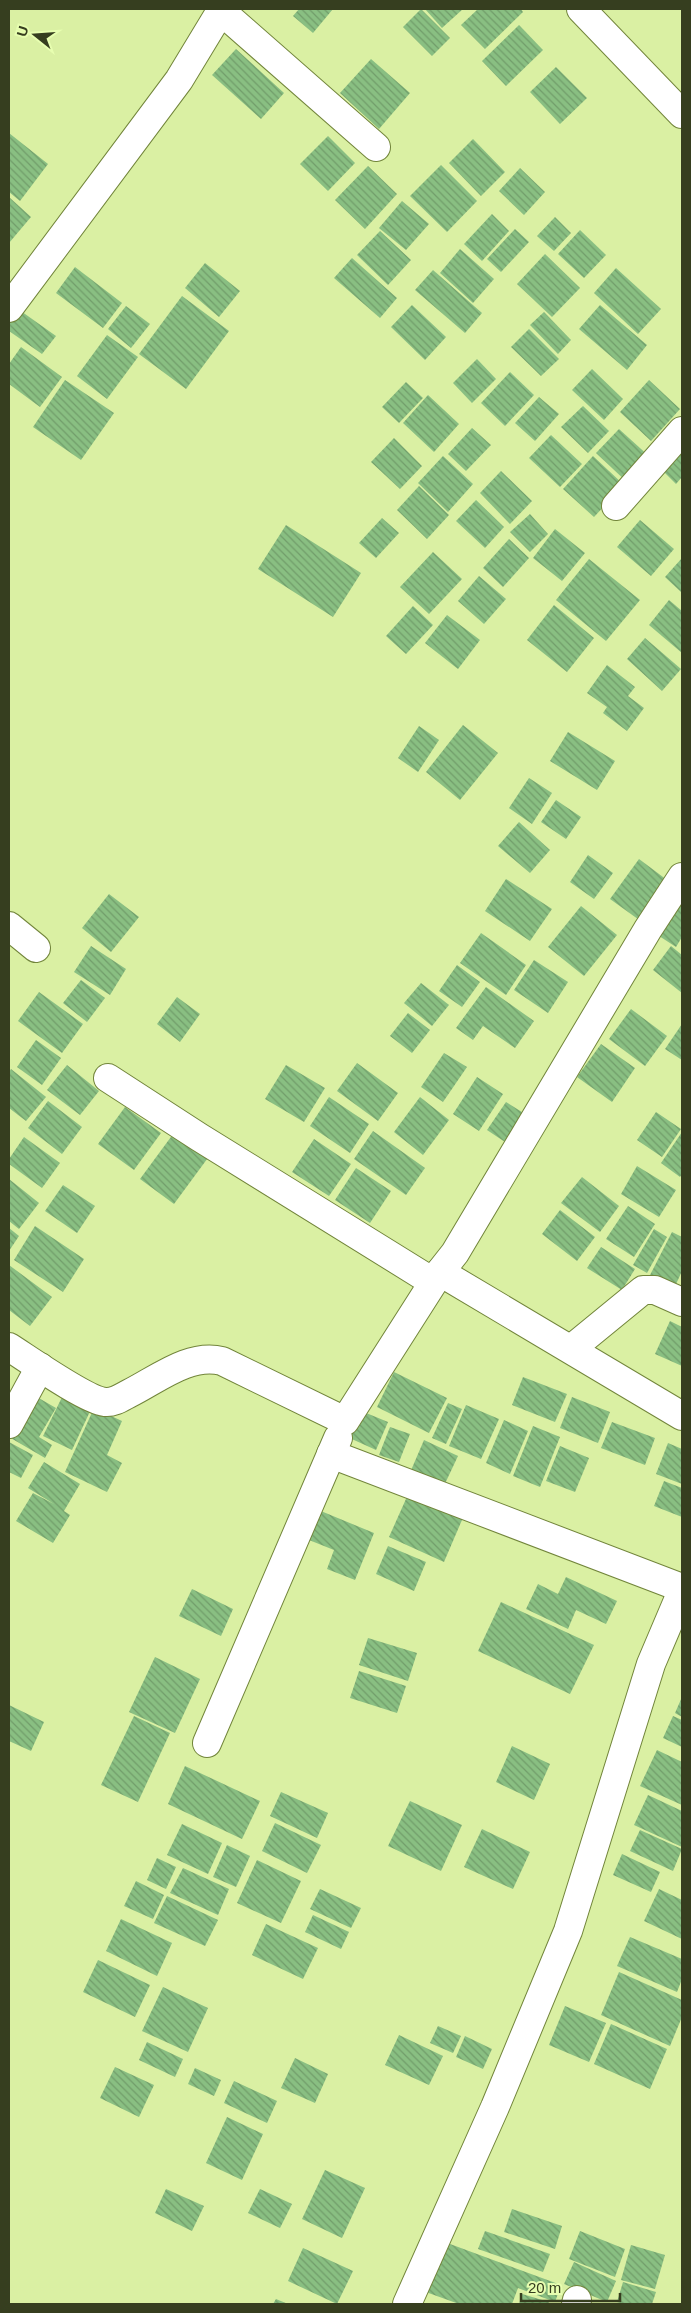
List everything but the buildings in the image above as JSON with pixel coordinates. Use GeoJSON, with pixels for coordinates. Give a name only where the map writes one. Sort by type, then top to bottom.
{"type":"FeatureCollection","features":[{"type":"Feature","properties":{"kind":"street"},"geometry":{"type":"LineString","coordinates":[[581,9],[682,114]]}},
{"type":"Feature","properties":{"kind":"street"},"geometry":{"type":"LineString","coordinates":[[13,292],[179,80],[222,10],[376,147]]}},
{"type":"Feature","properties":{"kind":"street"},"geometry":{"type":"LineString","coordinates":[[616,506],[682,431]]}},
{"type":"Feature","properties":{"kind":"street"},"geometry":{"type":"LineString","coordinates":[[207,1743],[345,1421],[437,1277],[455,1253],[648,929],[682,877]]}},
{"type":"Feature","properties":{"kind":"street"},"geometry":{"type":"LineString","coordinates":[[9,926],[36,948]]}},
{"type":"Feature","properties":{"kind":"street"},"geometry":{"type":"LineString","coordinates":[[108,1078],[199,1137],[437,1277],[571,1348],[682,1416]]}},
{"type":"Feature","properties":{"kind":"street"},"geometry":{"type":"LineString","coordinates":[[571,1348],[643,1290],[655,1290],[682,1302]]}},
{"type":"Feature","properties":{"kind":"street"},"geometry":{"type":"LineString","coordinates":[[9,1347],[90,1397],[110,1402],[185,1364],[204,1359],[222,1361],[345,1421]]}},
{"type":"Feature","properties":{"kind":"street"},"geometry":{"type":"LineString","coordinates":[[9,1424],[40,1367]]}},
{"type":"Feature","properties":{"kind":"street"},"geometry":{"type":"LineString","coordinates":[[331,1454],[682,1590],[652,1664],[568,1931],[498,2098],[407,2304]]}}]}
